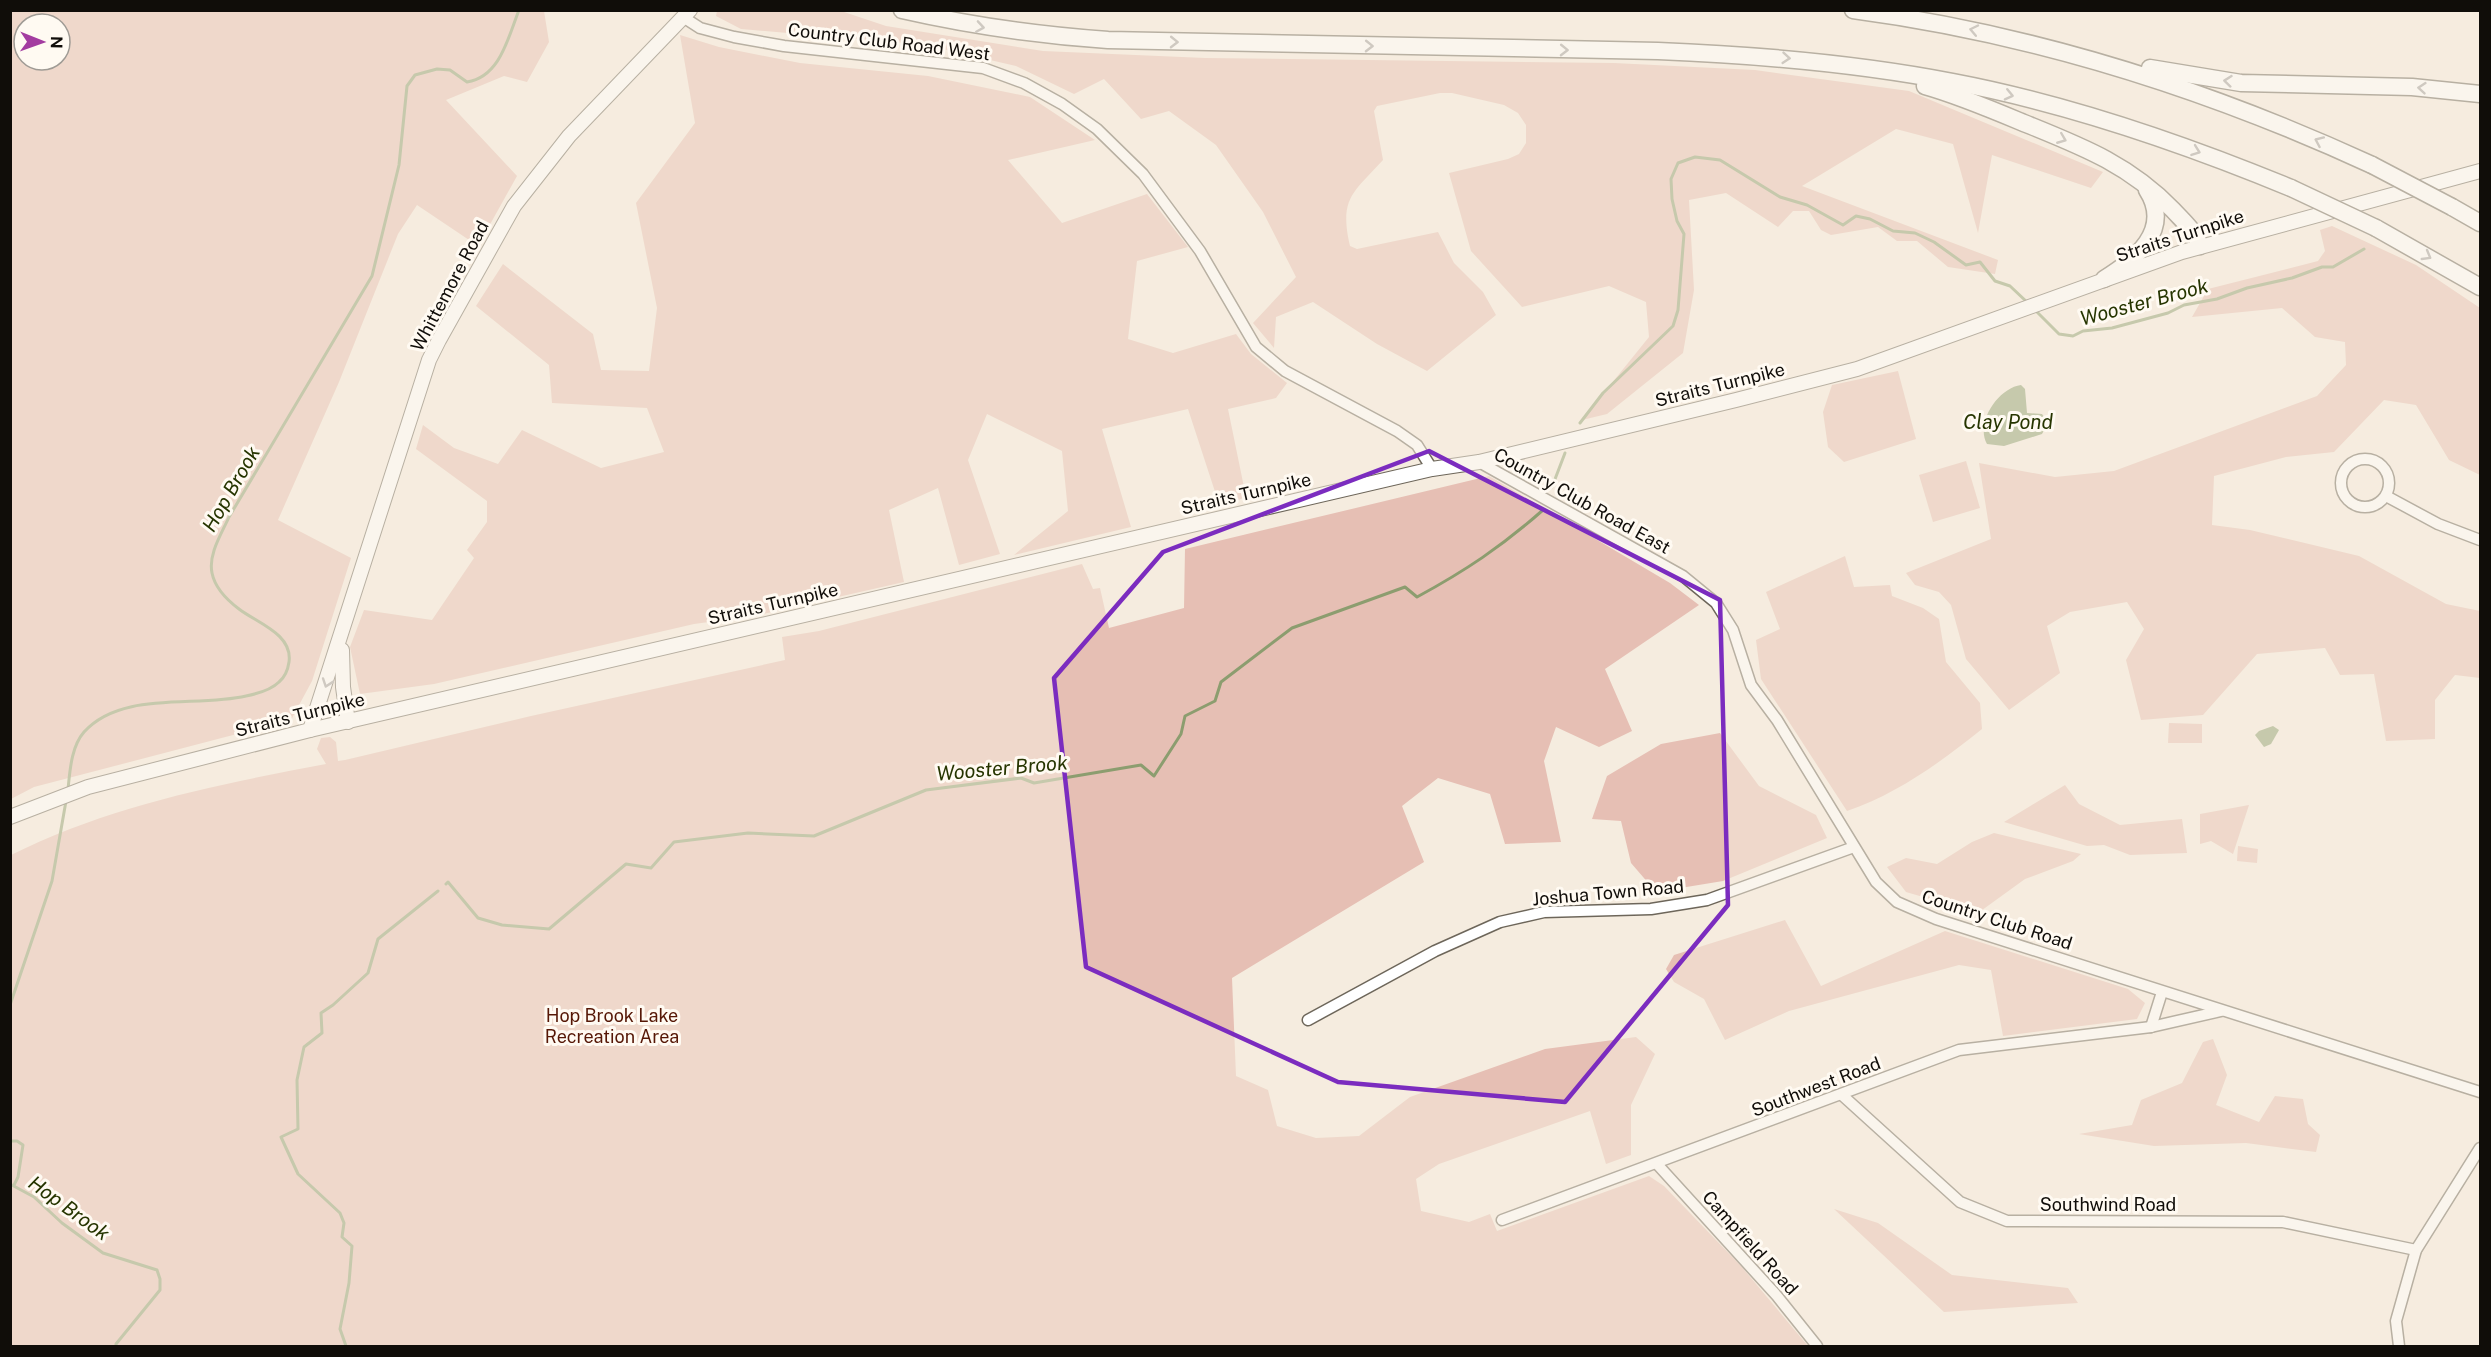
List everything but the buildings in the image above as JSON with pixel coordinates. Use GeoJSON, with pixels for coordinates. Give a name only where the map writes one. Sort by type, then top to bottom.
{"type":"FeatureCollection","features":[{"type":"Feature","properties":{"kind":"highway"},"geometry":{"type":"LineString","coordinates":[[902,10],[974,26],[1019,33],[1108,40],[1658,51],[1744,55],[1828,63],[1954,82],[2047,104],[2159,137],[2291,188],[2376,228],[2481,287]]}},
{"type":"Feature","properties":{"kind":"highway"},"geometry":{"type":"LineString","coordinates":[[1853,10],[1922,21],[2223,81],[2279,85],[2412,87],[2481,94]]}},
{"type":"Feature","properties":{"kind":"highway"},"geometry":{"type":"LineString","coordinates":[[2008,38],[2092,59],[2217,100],[2292,129],[2372,165],[2481,223]]}},
{"type":"Feature","properties":{"kind":"highway"},"geometry":{"type":"LineString","coordinates":[[1828,63],[1909,81],[1955,96],[2094,152],[2128,171],[2168,205],[2192,230],[2200,246]]}},
{"type":"Feature","properties":{"kind":"highway"},"geometry":{"type":"LineString","coordinates":[[2104,279],[2145,246],[2155,227],[2157,216],[2152,198],[2128,171]]}},
{"type":"Feature","properties":{"kind":"main road","name":"Whittemore Road"},"geometry":{"type":"LineString","coordinates":[[310,730],[429,360],[439,340],[514,206],[569,136],[686,14]]}},
{"type":"Feature","properties":{"kind":"main road","name":"Straits Turnpike"},"geometry":{"type":"LineString","coordinates":[[10,817],[88,787],[310,730],[1432,469],[1479,462],[1819,380],[1857,369],[2200,246],[2481,171]]}},
{"type":"Feature","properties":{"kind":"main road","name":"Whittemore Road"},"geometry":{"type":"LineString","coordinates":[[342,636],[343,687],[348,722]]}},
{"type":"Feature","properties":{"kind":"street","name":"Country Club Road West"},"geometry":{"type":"LineString","coordinates":[[686,14],[700,28],[734,37],[774,44],[983,68],[1024,83],[1062,104],[1098,129],[1143,174],[1200,250],[1256,347],[1285,371],[1397,431],[1417,445],[1432,469]]}},
{"type":"Feature","properties":{"kind":"street"},"geometry":{"type":"LineString","coordinates":[[2368,459],[2376,462],[2387,473],[2389,488],[2386,495],[2374,506],[2359,506],[2346,497],[2341,482],[2343,475],[2353,463],[2368,459]]}},
{"type":"Feature","properties":{"kind":"street","name":"Country Club Road East"},"geometry":{"type":"LineString","coordinates":[[1479,462],[1669,568]]}},
{"type":"Feature","properties":{"kind":"street"},"geometry":{"type":"LineString","coordinates":[[2386,495],[2446,528],[2481,540]]}},
{"type":"Feature","properties":{"kind":"street","name":"Country Club Road"},"geometry":{"type":"LineString","coordinates":[[1669,568],[1700,588],[1722,611],[1736,638],[1751,685],[1774,716],[1854,847],[1882,889],[1892,899],[1911,909],[2162,992],[2481,1092]]}},
{"type":"Feature","properties":{"kind":"street","name":"Joshua Town Road"},"geometry":{"type":"LineString","coordinates":[[1308,1020],[1435,951],[1500,922],[1544,912],[1651,909],[1707,900],[1854,847]]}},
{"type":"Feature","properties":{"kind":"street"},"geometry":{"type":"LineString","coordinates":[[2151,1027],[2162,992]]}},
{"type":"Feature","properties":{"kind":"street","name":"Southwest Road"},"geometry":{"type":"LineString","coordinates":[[1502,1220],[1959,1050],[2151,1027],[2221,1011]]}},
{"type":"Feature","properties":{"kind":"street","name":"Southwind Road"},"geometry":{"type":"LineString","coordinates":[[1842,1095],[1960,1202],[2007,1221],[2283,1222],[2416,1250]]}},
{"type":"Feature","properties":{"kind":"street"},"geometry":{"type":"LineString","coordinates":[[2399,1347],[2396,1321],[2416,1250],[2481,1148]]}},
{"type":"Feature","properties":{"kind":"street","name":"Campfield Road"},"geometry":{"type":"LineString","coordinates":[[1657,1164],[1777,1296],[1817,1347]]}},
{"type":"Feature","properties":{"kind":"highlighted area"},"geometry":{"type":"Polygon","coordinates":[[[1429,451],[1720,600],[1728,905],[1565,1102],[1338,1082],[1086,967],[1054,678],[1163,552],[1429,451]]]}},
{"type":"Feature","properties":{"kind":"green space"},"geometry":{"type":"Polygon","coordinates":[[[10,11],[544,11],[549,42],[527,82],[504,76],[446,100],[517,176],[478,246],[417,205],[398,234],[339,382],[278,520],[351,558],[312,681],[291,720],[34,787],[11,799],[10,11]]]}},
{"type":"Feature","properties":{"kind":"green space"},"geometry":{"type":"Polygon","coordinates":[[[717,11],[841,11],[886,26],[1043,51],[1205,58],[1614,63],[1755,70],[1909,91],[2103,172],[2091,188],[1992,155],[1978,233],[1953,144],[1896,129],[1802,186],[1998,260],[1995,274],[1948,267],[1917,241],[1897,241],[1878,227],[1831,235],[1821,230],[1809,211],[1793,211],[1778,227],[1726,193],[1689,200],[1694,290],[1683,353],[1607,414],[1582,420],[1649,337],[1646,302],[1609,286],[1522,307],[1471,251],[1449,173],[1508,159],[1519,154],[1526,143],[1526,125],[1518,113],[1504,105],[1452,93],[1440,93],[1377,106],[1374,111],[1383,160],[1351,197],[1346,217],[1350,246],[1357,249],[1438,232],[1454,263],[1483,292],[1496,315],[1427,371],[1377,344],[1313,302],[1276,317],[1274,348],[1253,323],[1296,277],[1263,212],[1216,145],[1169,111],[1141,119],[1104,79],[1074,94],[1016,66],[925,45],[741,29],[716,16],[717,11]]]}},
{"type":"Feature","properties":{"kind":"green space"},"geometry":{"type":"Polygon","coordinates":[[[680,35],[719,47],[800,63],[928,76],[1030,97],[1095,140],[1008,160],[1062,223],[1147,194],[1188,247],[1137,261],[1128,339],[1173,353],[1236,334],[1251,354],[1287,383],[1276,398],[1228,409],[1246,497],[1220,507],[1188,409],[1102,429],[1131,527],[1014,555],[1068,511],[1062,451],[987,414],[968,460],[1000,554],[959,565],[938,488],[889,510],[904,582],[732,621],[731,619],[694,624],[434,684],[360,694],[350,647],[364,610],[432,620],[474,558],[467,550],[487,522],[487,501],[416,449],[423,425],[454,448],[498,464],[522,430],[601,468],[664,452],[647,408],[552,403],[549,365],[476,306],[503,264],[593,334],[601,370],[649,371],[657,308],[636,203],[695,123],[680,35]]]}},
{"type":"Feature","properties":{"kind":"green space"},"geometry":{"type":"Polygon","coordinates":[[[2332,226],[2416,265],[2480,308],[2480,475],[2449,460],[2416,405],[2384,400],[2334,452],[2286,457],[2214,476],[2212,525],[2250,530],[2359,556],[2446,604],[2480,611],[2480,678],[2455,675],[2435,700],[2435,739],[2386,741],[2374,674],[2340,675],[2325,648],[2257,654],[2203,715],[2141,720],[2126,660],[2144,629],[2127,602],[2070,612],[2047,626],[2060,673],[2009,710],[1966,659],[1951,605],[1939,592],[1915,585],[1906,573],[1991,539],[1979,463],[2055,477],[2114,471],[2317,396],[2346,365],[2345,342],[2315,337],[2282,308],[2192,317],[2208,289],[2318,261],[2325,251],[2320,230],[2332,226]]]}},
{"type":"Feature","properties":{"kind":"green space"},"geometry":{"type":"Polygon","coordinates":[[[1898,371],[1916,439],[1844,462],[1828,447],[1823,412],[1832,385],[1898,371]]]}},
{"type":"Feature","properties":{"kind":"green space"},"geometry":{"type":"Polygon","coordinates":[[[1966,461],[1980,508],[1933,522],[1919,475],[1966,461]]]}},
{"type":"Feature","properties":{"kind":"green space","name":"Hop Brook Lake Recreation Area"},"geometry":{"type":"Polygon","coordinates":[[[1489,476],[1670,583],[1699,605],[1605,669],[1632,731],[1599,747],[1556,727],[1544,761],[1561,842],[1505,844],[1490,794],[1438,778],[1402,806],[1424,862],[1232,978],[1236,1076],[1268,1090],[1277,1126],[1316,1138],[1359,1136],[1410,1097],[1545,1049],[1636,1037],[1655,1054],[1631,1105],[1631,1155],[1606,1164],[1590,1111],[1439,1164],[1416,1179],[1421,1211],[1469,1222],[1490,1214],[1497,1231],[1649,1176],[1664,1186],[1741,1266],[1808,1346],[11,1346],[11,855],[86,823],[125,810],[205,789],[326,764],[317,749],[321,738],[330,737],[336,742],[338,761],[345,760],[785,660],[782,637],[819,631],[1082,564],[1093,589],[1100,588],[1109,628],[1184,608],[1185,549],[1489,476]]]}},
{"type":"Feature","properties":{"kind":"green space"},"geometry":{"type":"Polygon","coordinates":[[[1845,556],[1854,587],[1890,585],[1892,596],[1923,608],[1939,619],[1946,662],[1980,703],[1982,729],[1918,776],[1883,796],[1847,811],[1761,679],[1756,640],[1780,629],[1766,592],[1845,556]]]}},
{"type":"Feature","properties":{"kind":"green space"},"geometry":{"type":"Polygon","coordinates":[[[2169,723],[2202,724],[2202,743],[2168,743],[2169,723]]]}},
{"type":"Feature","properties":{"kind":"green space"},"geometry":{"type":"Polygon","coordinates":[[[1720,733],[1759,786],[1816,815],[1827,838],[1723,881],[1656,892],[1631,863],[1621,821],[1592,819],[1607,776],[1661,744],[1720,733]]]}},
{"type":"Feature","properties":{"kind":"green space"},"geometry":{"type":"Polygon","coordinates":[[[2065,785],[2079,804],[2120,825],[2182,819],[2187,853],[2130,855],[2104,845],[2087,846],[2004,822],[2065,785]]]}},
{"type":"Feature","properties":{"kind":"green space"},"geometry":{"type":"Polygon","coordinates":[[[2249,805],[2233,854],[2211,841],[2200,844],[2200,814],[2249,805]]]}},
{"type":"Feature","properties":{"kind":"green space"},"geometry":{"type":"Polygon","coordinates":[[[1994,833],[2081,854],[2073,861],[2025,879],[1978,913],[1906,892],[1887,867],[1906,858],[1937,864],[1972,842],[1994,833]]]}},
{"type":"Feature","properties":{"kind":"green space"},"geometry":{"type":"Polygon","coordinates":[[[2238,846],[2258,849],[2257,863],[2237,861],[2238,846]]]}},
{"type":"Feature","properties":{"kind":"green space"},"geometry":{"type":"Polygon","coordinates":[[[1785,920],[1821,986],[1945,931],[2128,989],[2145,1003],[2137,1019],[2003,1036],[1991,970],[1959,965],[1789,1011],[1725,1040],[1704,999],[1674,982],[1666,969],[1674,955],[1785,920]]]}},
{"type":"Feature","properties":{"kind":"green space"},"geometry":{"type":"Polygon","coordinates":[[[2213,1039],[2227,1075],[2216,1105],[2259,1122],[2275,1096],[2303,1099],[2308,1124],[2320,1135],[2316,1152],[2246,1143],[2154,1146],[2079,1134],[2132,1125],[2141,1100],[2182,1083],[2203,1042],[2213,1039]]]}},
{"type":"Feature","properties":{"kind":"green space"},"geometry":{"type":"Polygon","coordinates":[[[1834,1209],[1878,1223],[1952,1275],[2068,1288],[2078,1303],[1944,1312],[1834,1209]]]}},
{"type":"Feature","properties":{"kind":"water","name":"Clay Pond"},"geometry":{"type":"Polygon","coordinates":[[[2021,385],[2025,389],[2027,413],[2044,416],[2045,424],[2042,434],[2004,446],[1987,444],[1984,426],[1991,408],[2004,393],[2021,385]]]}},
{"type":"Feature","properties":{"kind":"water"},"geometry":{"type":"Polygon","coordinates":[[[2273,726],[2279,730],[2271,744],[2264,747],[2255,735],[2273,726]]]}},
{"type":"Feature","properties":{"kind":"waterway","name":"Hop Brook"},"geometry":{"type":"LineString","coordinates":[[68,789],[76,745],[84,732],[100,719],[118,710],[139,705],[226,699],[250,695],[272,687],[285,675],[289,662],[289,652],[285,644],[272,630],[239,609],[222,593],[212,573],[214,551],[229,517],[372,276],[399,165],[407,86],[415,75],[437,69],[450,70],[467,82],[488,73],[501,55],[519,10]]}},
{"type":"Feature","properties":{"kind":"waterway","name":"Wooster Brook"},"geometry":{"type":"LineString","coordinates":[[1580,423],[1603,393],[1673,326],[1678,310],[1684,234],[1677,221],[1672,199],[1671,179],[1678,163],[1695,157],[1720,160],[1780,197],[1807,205],[1843,225],[1856,216],[1870,219],[1893,231],[1915,233],[1934,242],[1966,265],[1980,262],[1995,281],[2010,286],[2028,303]]}},
{"type":"Feature","properties":{"kind":"waterway","name":"Wooster Brook"},"geometry":{"type":"LineString","coordinates":[[2035,310],[2059,334],[2073,336],[2083,331],[2112,328],[2168,313],[2184,305],[2217,299],[2322,267],[2333,267],[2364,249]]}},
{"type":"Feature","properties":{"kind":"waterway","name":"Wooster Brook"},"geometry":{"type":"LineString","coordinates":[[1552,487],[1565,453]]}},
{"type":"Feature","properties":{"kind":"waterway","name":"Wooster Brook"},"geometry":{"type":"LineString","coordinates":[[446,884],[448,882],[478,918],[502,925],[549,929],[626,864],[651,868],[674,842],[748,833],[814,836],[926,790],[1021,778],[1034,783],[1141,765],[1154,776],[1181,734],[1185,716],[1215,701],[1221,682],[1292,628],[1405,587],[1417,597],[1482,558],[1543,510]]}},
{"type":"Feature","properties":{"kind":"waterway","name":"Hop Brook"},"geometry":{"type":"LineString","coordinates":[[10,1005],[52,881],[66,801]]}},
{"type":"Feature","properties":{"kind":"waterway","name":"Wooster Brook"},"geometry":{"type":"LineString","coordinates":[[346,1346],[340,1329],[349,1283],[352,1246],[342,1237],[344,1223],[340,1213],[298,1174],[281,1137],[298,1129],[297,1080],[304,1047],[322,1033],[321,1013],[368,973],[378,939],[438,891]]}},
{"type":"Feature","properties":{"kind":"waterway","name":"Hop Brook"},"geometry":{"type":"LineString","coordinates":[[10,1141],[17,1141],[23,1145],[18,1177],[14,1185]]}},
{"type":"Feature","properties":{"kind":"waterway","name":"Hop Brook"},"geometry":{"type":"LineString","coordinates":[[10,1184],[34,1197],[62,1223],[103,1253],[157,1270],[160,1290],[116,1346]]}}]}
